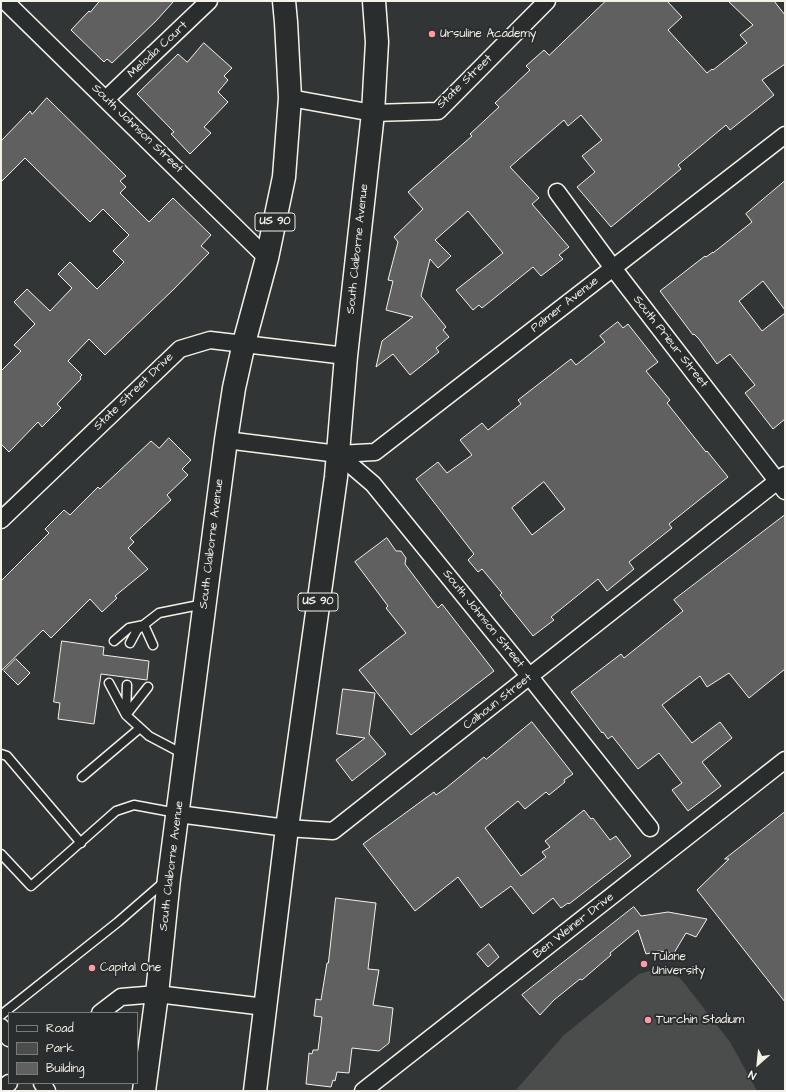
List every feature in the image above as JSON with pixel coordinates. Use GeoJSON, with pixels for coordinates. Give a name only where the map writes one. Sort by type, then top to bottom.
{"type":"FeatureCollection","features":[{"type":"Feature","properties":{"kind":"main road","name":"South Claiborne Avenue"},"geometry":{"type":"LineString","coordinates":[[144,1091],[157,994],[169,878],[226,440],[234,388],[244,343],[267,258],[284,177],[290,98],[284,1]]}},
{"type":"Feature","properties":{"kind":"main road","name":"South Claiborne Avenue"},"geometry":{"type":"LineString","coordinates":[[255,1091],[287,828],[336,478],[346,356],[372,113],[377,42],[374,1]]}},
{"type":"Feature","properties":{"kind":"street","name":"South Johnson Street"},"geometry":{"type":"LineString","coordinates":[[5,1],[267,258]]}},
{"type":"Feature","properties":{"kind":"street","name":"Melodia Court"},"geometry":{"type":"LineString","coordinates":[[106,99],[209,1]]}},
{"type":"Feature","properties":{"kind":"street","name":"State Street"},"geometry":{"type":"LineString","coordinates":[[290,98],[372,113],[438,111],[547,1]]}},
{"type":"Feature","properties":{"kind":"street","name":"Palmer Avenue"},"geometry":{"type":"LineString","coordinates":[[226,440],[338,454],[375,452],[785,135]]}},
{"type":"Feature","properties":{"kind":"street","name":"South Prieur Street"},"geometry":{"type":"LineString","coordinates":[[556,192],[613,268],[782,483]]}},
{"type":"Feature","properties":{"kind":"street","name":"State Street Drive"},"geometry":{"type":"LineString","coordinates":[[1,520],[180,349],[210,340],[346,356]]}},
{"type":"Feature","properties":{"kind":"street","name":"South Johnson Street"},"geometry":{"type":"LineString","coordinates":[[338,454],[373,484],[530,677],[650,828]]}},
{"type":"Feature","properties":{"kind":"street","name":"Calhoun Street"},"geometry":{"type":"LineString","coordinates":[[178,814],[287,828],[333,831],[782,483]]}},
{"type":"Feature","properties":{"kind":"street","name":"Ben Weiner Drive"},"geometry":{"type":"LineString","coordinates":[[363,1091],[785,760]]}},
{"type":"Feature","properties":{"kind":"street"},"geometry":{"type":"LineString","coordinates":[[101,1012],[121,997],[157,994],[265,1008]]}},
{"type":"Feature","properties":{"kind":"street"},"geometry":{"type":"LineString","coordinates":[[1,1027],[8,1037]]}},
{"type":"Feature","properties":{"kind":"lane"},"geometry":{"type":"LineString","coordinates":[[130,643],[137,630],[159,613],[205,604]]}},
{"type":"Feature","properties":{"kind":"lane"},"geometry":{"type":"LineString","coordinates":[[114,641],[129,628],[144,625]]}},
{"type":"Feature","properties":{"kind":"lane"},"geometry":{"type":"LineString","coordinates":[[144,625],[153,645]]}},
{"type":"Feature","properties":{"kind":"lane"},"geometry":{"type":"LineString","coordinates":[[109,683],[126,715],[149,736],[186,755]]}},
{"type":"Feature","properties":{"kind":"lane"},"geometry":{"type":"LineString","coordinates":[[126,715],[127,685]]}},
{"type":"Feature","properties":{"kind":"lane"},"geometry":{"type":"LineString","coordinates":[[126,715],[148,687]]}},
{"type":"Feature","properties":{"kind":"lane"},"geometry":{"type":"LineString","coordinates":[[82,777],[140,728]]}},
{"type":"Feature","properties":{"kind":"lane"},"geometry":{"type":"LineString","coordinates":[[1,754],[7,756],[81,843]]}},
{"type":"Feature","properties":{"kind":"lane"},"geometry":{"type":"LineString","coordinates":[[1,854],[31,886],[116,811],[134,805],[178,814]]}},
{"type":"Feature","properties":{"kind":"lane"},"geometry":{"type":"LineString","coordinates":[[1,1014],[66,963],[169,878]]}},
{"type":"Feature","properties":{"kind":"green space","name":"Turchin Stadium"},"geometry":{"type":"Polygon","coordinates":[[[653,970],[668,971],[681,979],[730,1042],[757,1091],[515,1091],[564,1035],[639,974],[653,970]]]}},
{"type":"Feature","properties":{"kind":"building"},"geometry":{"type":"Polygon","coordinates":[[[100,1],[174,1],[156,21],[112,63],[107,59],[104,62],[71,30],[100,1]]]}},
{"type":"Feature","properties":{"kind":"building"},"geometry":{"type":"Polygon","coordinates":[[[606,1],[667,1],[682,17],[668,30],[707,73],[747,43],[740,35],[753,25],[728,1],[774,1],[785,15],[785,64],[762,80],[774,95],[730,130],[726,125],[678,165],[681,169],[611,227],[577,187],[595,172],[582,156],[602,140],[581,115],[568,126],[564,120],[510,167],[539,198],[532,204],[569,247],[559,255],[563,259],[541,276],[533,267],[482,308],[479,305],[473,310],[456,290],[503,253],[468,211],[435,240],[451,256],[438,268],[430,259],[421,296],[446,327],[443,330],[449,337],[436,348],[439,352],[410,375],[393,354],[376,367],[382,341],[413,317],[386,310],[393,281],[388,280],[398,242],[394,237],[423,209],[408,192],[472,136],[470,134],[499,107],[495,103],[530,70],[526,66],[544,50],[549,55],[606,1]]]}},
{"type":"Feature","properties":{"kind":"building"},"geometry":{"type":"Polygon","coordinates":[[[204,43],[232,68],[224,76],[228,80],[218,92],[228,102],[204,127],[211,133],[190,154],[171,134],[174,132],[137,94],[178,54],[187,62],[204,43]]]}},
{"type":"Feature","properties":{"kind":"building"},"geometry":{"type":"Polygon","coordinates":[[[47,98],[126,176],[120,181],[126,187],[120,193],[149,222],[173,198],[211,235],[201,246],[209,253],[105,355],[89,339],[68,361],[82,375],[80,377],[81,379],[57,404],[61,408],[42,427],[38,422],[9,452],[1,444],[1,371],[21,351],[14,345],[35,324],[14,302],[27,289],[50,311],[72,288],[58,274],[70,262],[97,289],[124,262],[113,251],[129,235],[103,209],[90,222],[25,158],[1,182],[1,141],[30,111],[32,114],[47,98]]]}},
{"type":"Feature","properties":{"kind":"building"},"geometry":{"type":"Polygon","coordinates":[[[785,181],[785,310],[763,281],[739,301],[762,331],[785,313],[785,419],[773,429],[745,393],[755,385],[730,354],[717,364],[660,291],[705,256],[706,257],[713,253],[752,222],[746,214],[785,181]]]}},
{"type":"Feature","properties":{"kind":"building"},"geometry":{"type":"Polygon","coordinates":[[[618,322],[623,328],[628,324],[658,362],[646,371],[670,400],[667,403],[728,477],[669,524],[672,528],[629,562],[634,569],[607,591],[598,579],[551,617],[554,620],[533,636],[500,595],[502,593],[482,569],[478,572],[468,560],[474,554],[416,479],[438,462],[447,473],[472,455],[460,440],[482,423],[488,430],[521,404],[518,400],[571,359],[576,365],[605,342],[600,336],[618,322]],[[544,482],[512,508],[532,535],[565,509],[544,482]]]}},
{"type":"Feature","properties":{"kind":"building"},"geometry":{"type":"Polygon","coordinates":[[[169,438],[191,460],[182,469],[188,475],[167,495],[171,500],[130,538],[134,542],[128,548],[148,569],[115,596],[117,598],[102,612],[90,599],[51,638],[43,630],[1,671],[1,581],[49,533],[45,529],[64,510],[70,515],[98,487],[100,489],[151,441],[159,448],[169,438]]]}},
{"type":"Feature","properties":{"kind":"building"},"geometry":{"type":"Polygon","coordinates":[[[785,515],[785,669],[749,698],[729,673],[707,687],[700,676],[662,705],[692,743],[720,722],[732,738],[702,762],[721,786],[688,811],[672,790],[682,783],[659,753],[638,769],[612,736],[608,739],[603,732],[602,733],[571,692],[621,654],[624,658],[683,611],[674,600],[785,515]]]}},
{"type":"Feature","properties":{"kind":"building"},"geometry":{"type":"Polygon","coordinates":[[[387,538],[396,551],[401,551],[406,558],[405,564],[438,608],[442,604],[494,671],[411,735],[359,670],[406,633],[386,608],[388,606],[355,562],[387,538]]]}},
{"type":"Feature","properties":{"kind":"building"},"geometry":{"type":"Polygon","coordinates":[[[62,641],[104,647],[103,655],[149,661],[147,680],[101,674],[94,724],[58,719],[60,703],[54,702],[62,641]]]}},
{"type":"Feature","properties":{"kind":"building"},"geometry":{"type":"Polygon","coordinates":[[[16,659],[30,673],[18,685],[4,671],[16,659]]]}},
{"type":"Feature","properties":{"kind":"building"},"geometry":{"type":"Polygon","coordinates":[[[343,689],[375,693],[369,734],[386,754],[352,781],[336,760],[365,738],[337,734],[343,689]]]}},
{"type":"Feature","properties":{"kind":"building"},"geometry":{"type":"Polygon","coordinates":[[[532,722],[573,774],[564,780],[565,782],[549,795],[546,792],[525,809],[518,801],[485,828],[521,876],[546,857],[542,852],[550,847],[545,841],[584,810],[591,819],[593,818],[610,840],[616,836],[631,856],[569,904],[568,903],[561,908],[553,898],[533,914],[511,886],[481,908],[458,877],[415,911],[363,844],[434,792],[436,795],[446,788],[484,757],[486,759],[532,722]]]}},
{"type":"Feature","properties":{"kind":"building"},"geometry":{"type":"Polygon","coordinates":[[[785,812],[785,1002],[697,890],[729,859],[725,859],[785,812]]]}},
{"type":"Feature","properties":{"kind":"building"},"geometry":{"type":"Polygon","coordinates":[[[336,898],[376,903],[368,969],[379,970],[373,1005],[393,1008],[389,1043],[379,1051],[352,1048],[349,1073],[337,1072],[335,1081],[333,1080],[331,1087],[306,1084],[309,1053],[312,1054],[313,1050],[318,1050],[322,1017],[314,1016],[316,999],[321,1000],[328,963],[336,898]]]}},
{"type":"Feature","properties":{"kind":"building"},"geometry":{"type":"Polygon","coordinates":[[[634,907],[641,916],[668,912],[707,919],[696,937],[686,933],[674,953],[659,951],[646,954],[638,930],[610,953],[611,955],[582,980],[580,979],[554,1000],[540,1015],[522,995],[634,907]]]}},
{"type":"Feature","properties":{"kind":"building"},"geometry":{"type":"Polygon","coordinates":[[[489,944],[499,957],[488,967],[477,954],[489,944]]]}},
{"type":"Feature","properties":{"kind":"place","name":"Ursuline Academy"},"geometry":{"type":"Point","coordinates":[432,34]}},
{"type":"Feature","properties":{"kind":"place","name":"Tulane University"},"geometry":{"type":"Point","coordinates":[644,964]}},
{"type":"Feature","properties":{"kind":"place","name":"Capital One"},"geometry":{"type":"Point","coordinates":[92,968]}},
{"type":"Feature","properties":{"kind":"place","name":"Turchin Stadium"},"geometry":{"type":"Point","coordinates":[648,1020]}}]}
